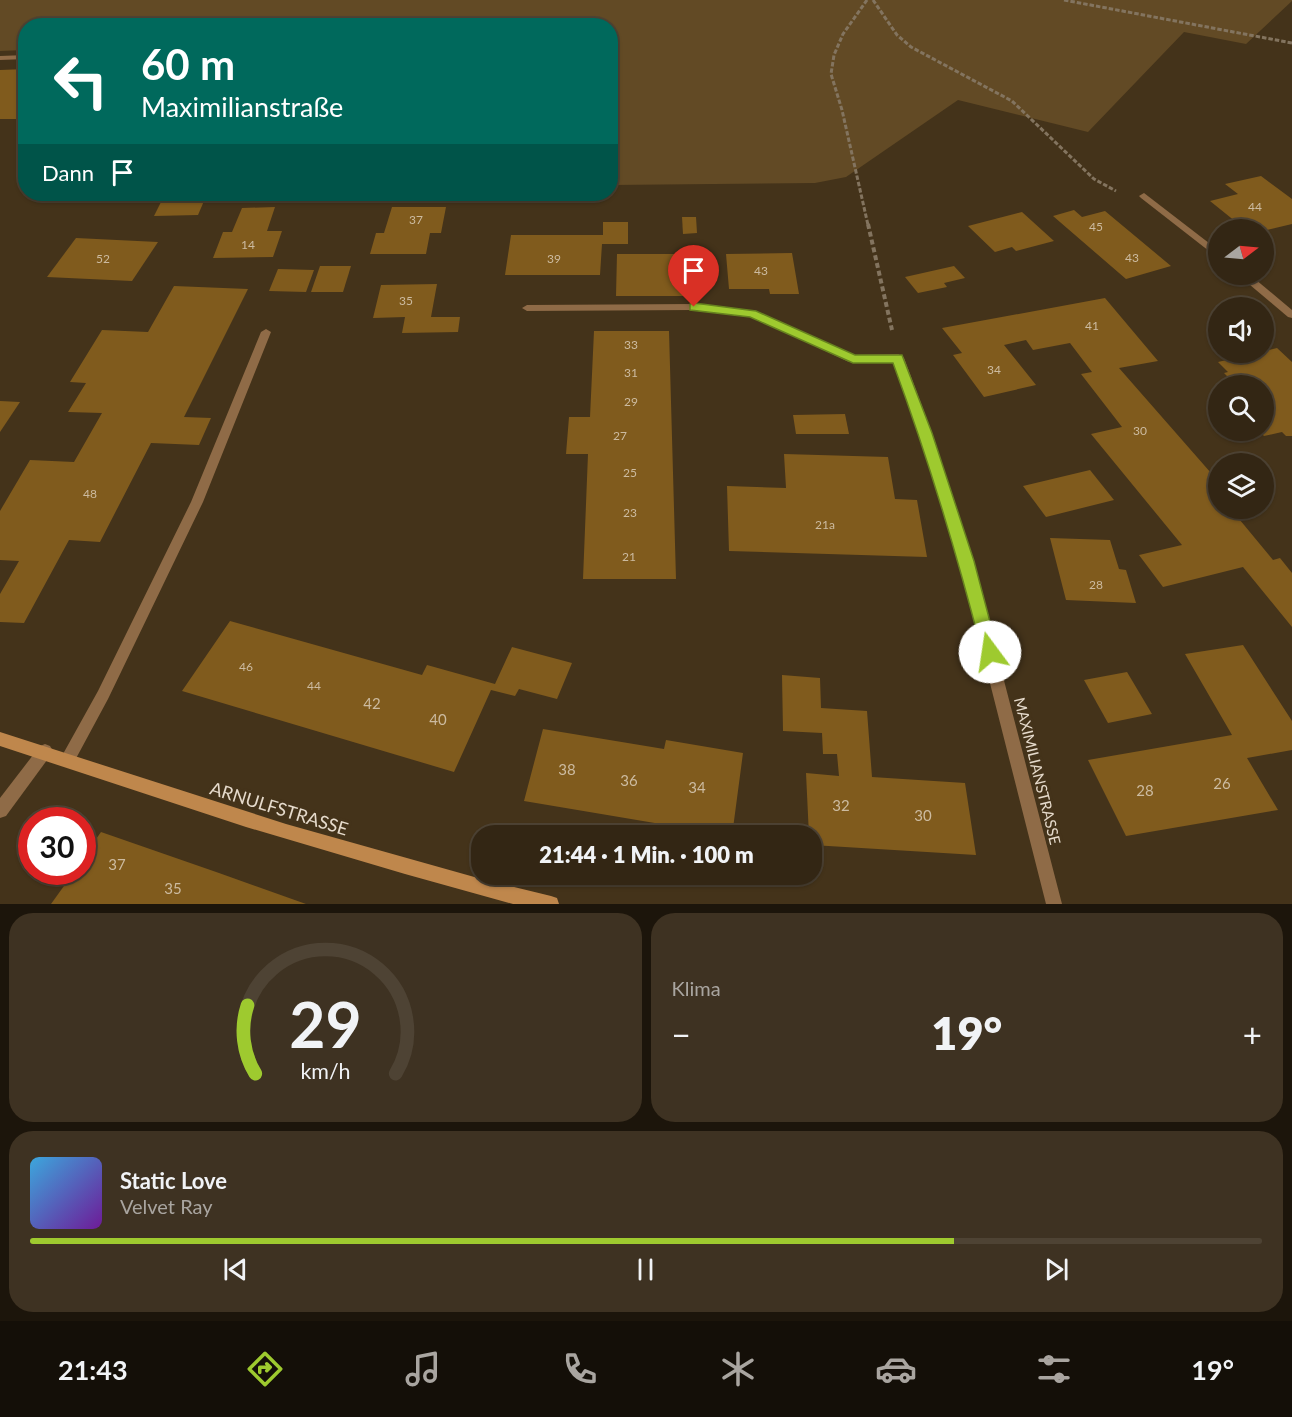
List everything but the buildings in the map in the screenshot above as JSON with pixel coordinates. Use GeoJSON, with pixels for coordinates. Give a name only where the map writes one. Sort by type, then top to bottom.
{"type":"FeatureCollection","features":[{"type":"Feature","properties":{"kind":"street"},"geometry":{"type":"LineString","coordinates":[[0,58],[18,57]]}},
{"type":"Feature","properties":{"kind":"street"},"geometry":{"type":"LineString","coordinates":[[1144,196],[1208,247]]}},
{"type":"Feature","properties":{"kind":"street"},"geometry":{"type":"LineString","coordinates":[[1255,285],[1292,315]]}},
{"type":"Feature","properties":{"kind":"street"},"geometry":{"type":"LineString","coordinates":[[527,309],[694,307],[752,314],[853,359],[898,358]]}},
{"type":"Feature","properties":{"kind":"street"},"geometry":{"type":"LineString","coordinates":[[68,759],[103,695],[197,502],[266,332]]}},
{"type":"Feature","properties":{"kind":"street","name":"MAXIMILIANSTRASSE"},"geometry":{"type":"LineString","coordinates":[[898,358],[926,433],[966,561],[1054,904]]}},
{"type":"Feature","properties":{"kind":"street","name":"ARNULFSTRASSE"},"geometry":{"type":"LineString","coordinates":[[0,739],[68,759],[135,784],[322,844],[551,904]]}},
{"type":"Feature","properties":{"kind":"street"},"geometry":{"type":"LineString","coordinates":[[0,811],[45,752]]}},
{"type":"Feature","properties":{"kind":"path"},"geometry":{"type":"LineString","coordinates":[[867,0],[845,30],[833,57],[831,75],[847,133],[898,358]]}},
{"type":"Feature","properties":{"kind":"path"},"geometry":{"type":"LineString","coordinates":[[873,0],[897,35],[911,47],[1012,100],[1094,179],[1118,192],[1144,196]]}},
{"type":"Feature","properties":{"kind":"path"},"geometry":{"type":"LineString","coordinates":[[1064,0],[1292,43]]}},
{"type":"Feature","properties":{"kind":"shaded area"},"geometry":{"type":"Polygon","coordinates":[[[0,0],[1292,0],[1246,44],[1184,32],[1088,132],[958,100],[846,177],[815,183],[618,185],[618,18],[18,18],[18,50],[0,51],[0,0]]]}},
{"type":"Feature","properties":{"kind":"route"},"geometry":{"type":"LineString","coordinates":[[694,307],[752,314],[853,359],[898,358],[926,433],[966,561],[990,652]]}}]}
